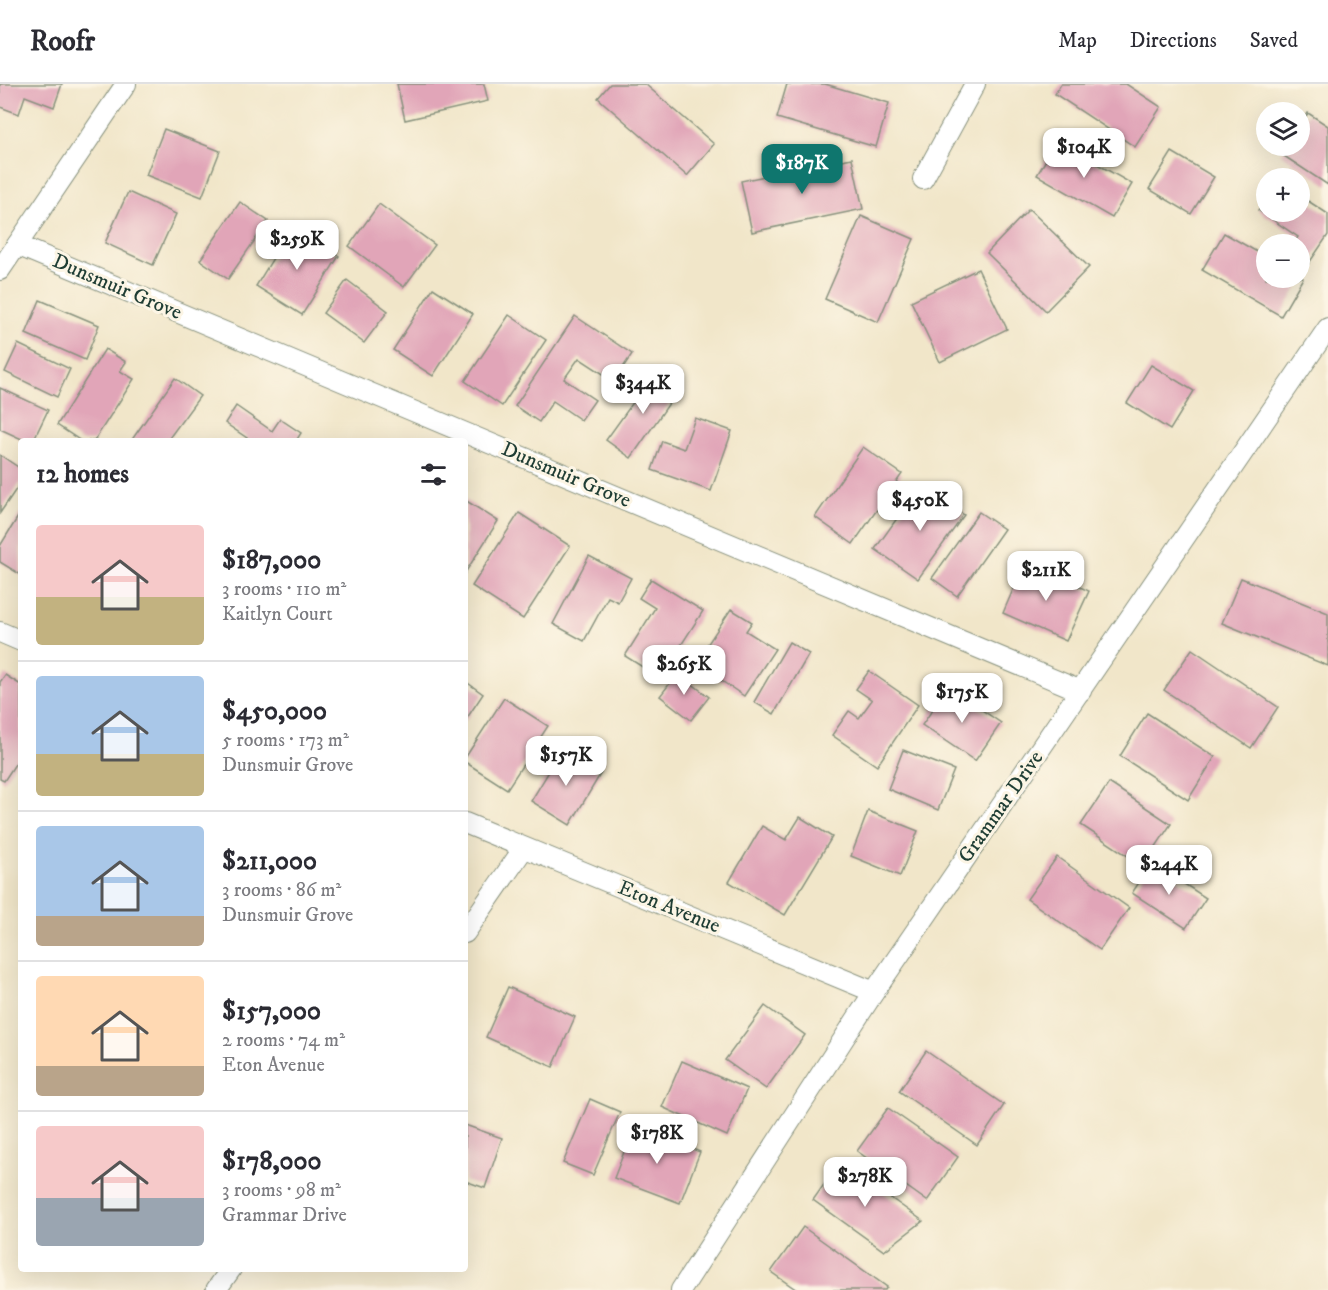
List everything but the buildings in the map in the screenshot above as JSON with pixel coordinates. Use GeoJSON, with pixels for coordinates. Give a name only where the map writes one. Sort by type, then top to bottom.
{"type":"FeatureCollection","features":[{"type":"Feature","properties":{"kind":"street"},"geometry":{"type":"LineString","coordinates":[[0,270],[126,84]]}},
{"type":"Feature","properties":{"kind":"street"},"geometry":{"type":"LineString","coordinates":[[922,179],[975,84]]}},
{"type":"Feature","properties":{"kind":"street","name":"Dunsmuir Grove"},"geometry":{"type":"LineString","coordinates":[[17,245],[1081,691]]}},
{"type":"Feature","properties":{"kind":"street","name":"Grammar Drive"},"geometry":{"type":"LineString","coordinates":[[681,1290],[874,992],[1328,328]]}},
{"type":"Feature","properties":{"kind":"street"},"geometry":{"type":"LineString","coordinates":[[0,632],[18,640]]}},
{"type":"Feature","properties":{"kind":"street","name":"Eton Avenue"},"geometry":{"type":"LineString","coordinates":[[468,824],[874,992]]}},
{"type":"Feature","properties":{"kind":"street"},"geometry":{"type":"LineString","coordinates":[[468,929],[524,848]]}},
{"type":"Feature","properties":{"kind":"street"},"geometry":{"type":"LineString","coordinates":[[216,1290],[229,1272]]}}]}
